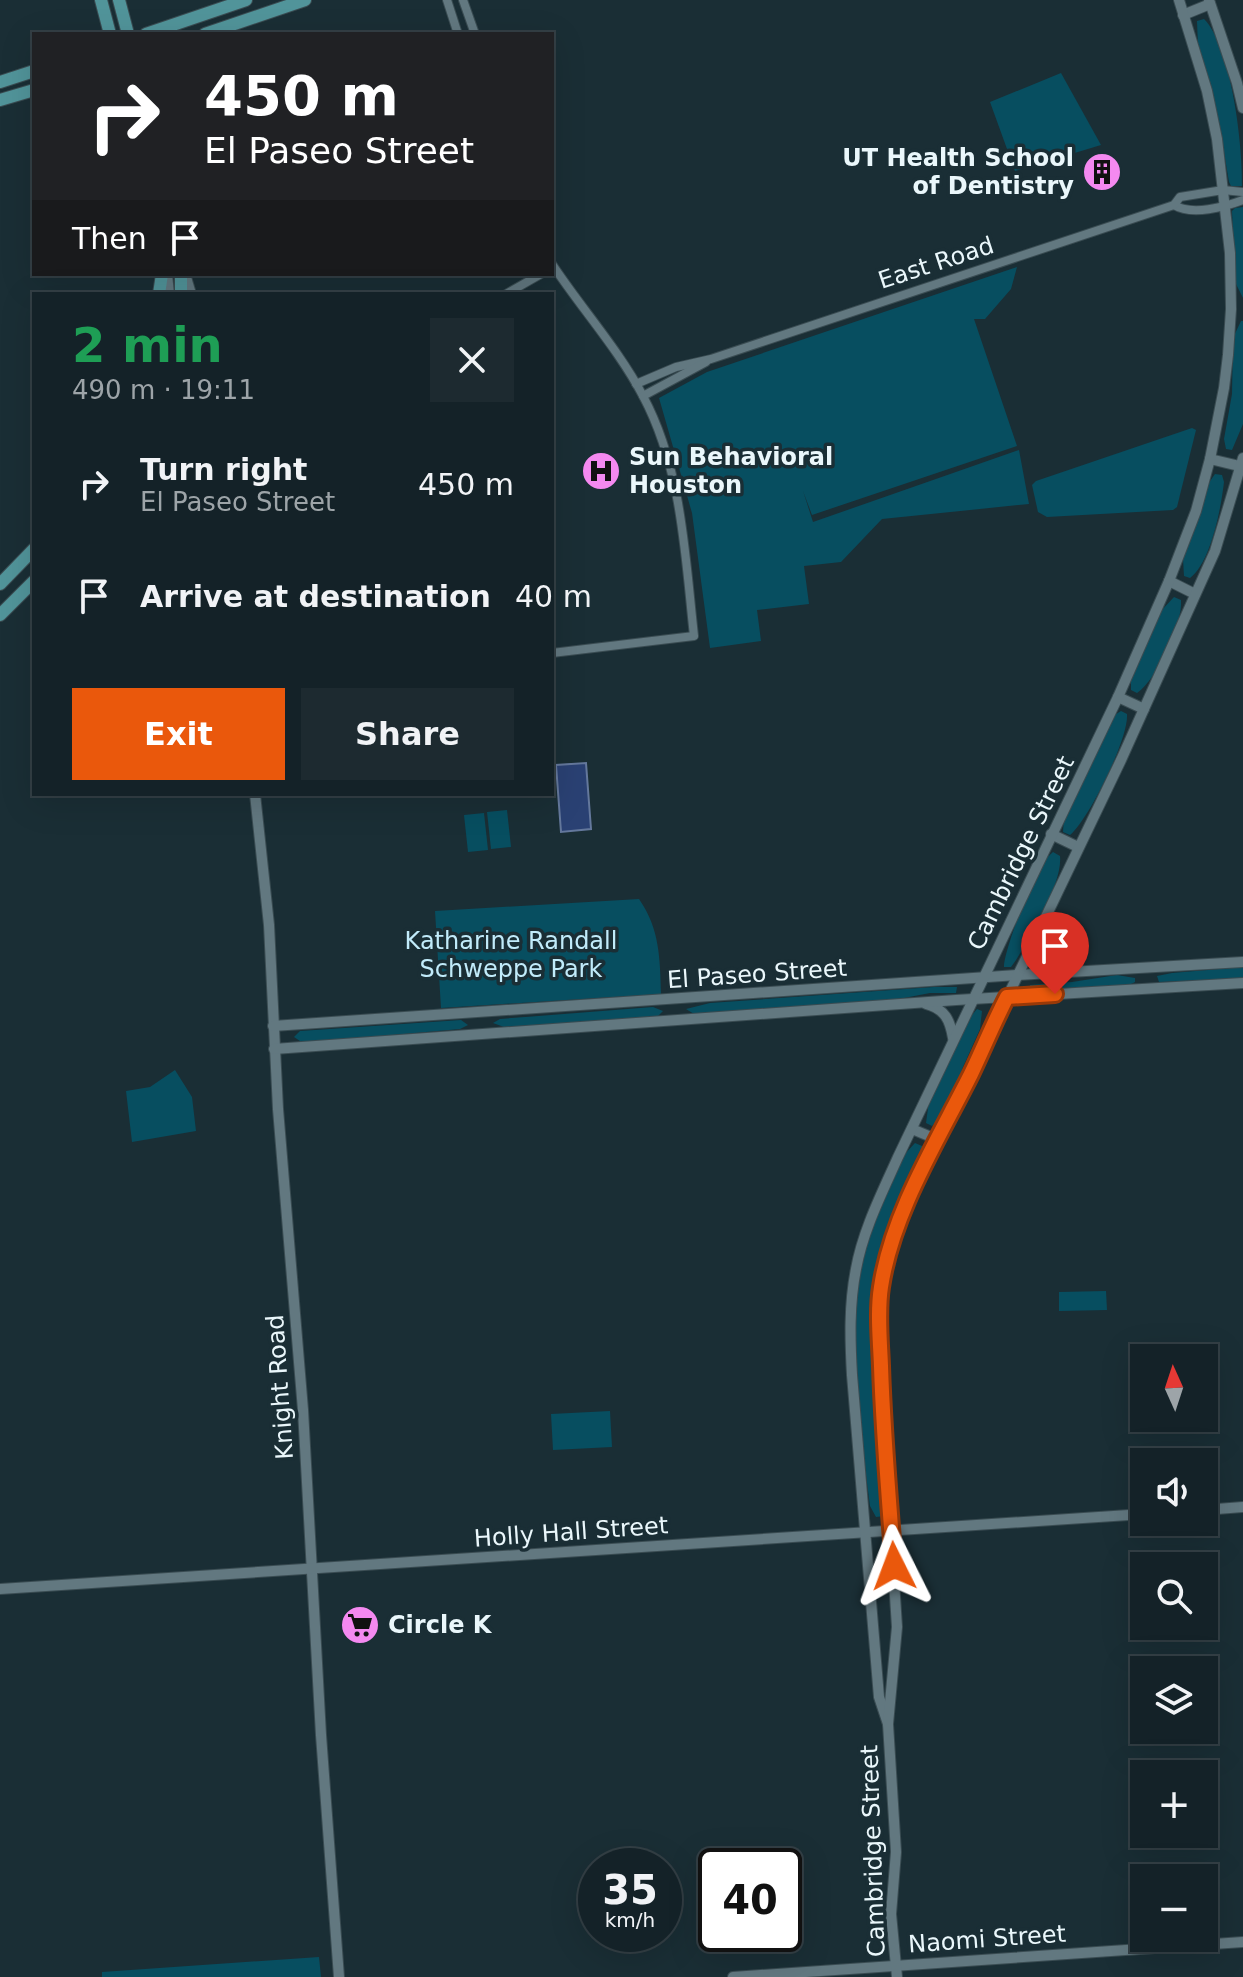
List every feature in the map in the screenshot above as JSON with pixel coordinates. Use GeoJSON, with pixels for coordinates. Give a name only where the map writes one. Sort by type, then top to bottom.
{"type":"FeatureCollection","features":[{"type":"Feature","properties":{"kind":"main road"},"geometry":{"type":"LineString","coordinates":[[101,0],[109,32]]}},
{"type":"Feature","properties":{"kind":"main road"},"geometry":{"type":"LineString","coordinates":[[119,0],[127,32]]}},
{"type":"Feature","properties":{"kind":"main road"},"geometry":{"type":"LineString","coordinates":[[152,32],[246,0]]}},
{"type":"Feature","properties":{"kind":"main road"},"geometry":{"type":"LineString","coordinates":[[209,32],[270,5],[305,0]]}},
{"type":"Feature","properties":{"kind":"main road"},"geometry":{"type":"LineString","coordinates":[[0,82],[32,72]]}},
{"type":"Feature","properties":{"kind":"main road"},"geometry":{"type":"LineString","coordinates":[[0,100],[32,91]]}},
{"type":"Feature","properties":{"kind":"main road"},"geometry":{"type":"LineString","coordinates":[[0,584],[32,551]]}},
{"type":"Feature","properties":{"kind":"main road"},"geometry":{"type":"LineString","coordinates":[[0,615],[32,583]]}},
{"type":"Feature","properties":{"kind":"street"},"geometry":{"type":"LineString","coordinates":[[447,0],[457,32]]}},
{"type":"Feature","properties":{"kind":"street"},"geometry":{"type":"LineString","coordinates":[[463,0],[474,32]]}},
{"type":"Feature","properties":{"kind":"street","name":"Cambridge Street"},"geometry":{"type":"LineString","coordinates":[[888,1724],[879,1697],[849,1329],[856,1266],[878,1200],[1118,697],[1169,581],[1196,511],[1224,388],[1231,309],[1226,207],[1207,91],[1179,0]]}},
{"type":"Feature","properties":{"kind":"street"},"geometry":{"type":"LineString","coordinates":[[1183,15],[1210,2],[1243,108]]}},
{"type":"Feature","properties":{"kind":"street","name":"East Road"},"geometry":{"type":"LineString","coordinates":[[636,384],[676,367],[711,359],[1174,205],[1180,197],[1223,190],[1243,192]]}},
{"type":"Feature","properties":{"kind":"street","name":"East Road"},"geometry":{"type":"LineString","coordinates":[[1174,205],[1181,209],[1226,207],[1243,200]]}},
{"type":"Feature","properties":{"kind":"street"},"geometry":{"type":"LineString","coordinates":[[554,267],[643,396],[674,479],[694,636],[554,653]]}},
{"type":"Feature","properties":{"kind":"street"},"geometry":{"type":"LineString","coordinates":[[510,292],[538,276]]}},
{"type":"Feature","properties":{"kind":"street"},"geometry":{"type":"LineString","coordinates":[[1231,309],[1243,309]]}},
{"type":"Feature","properties":{"kind":"street","name":"East Road"},"geometry":{"type":"LineString","coordinates":[[643,396],[711,359]]}},
{"type":"Feature","properties":{"kind":"street"},"geometry":{"type":"LineString","coordinates":[[1210,459],[1243,464]]}},
{"type":"Feature","properties":{"kind":"street","name":"Cambridge Street"},"geometry":{"type":"LineString","coordinates":[[897,1971],[891,1914],[896,1852],[888,1724],[897,1627],[882,1395],[881,1286],[898,1226],[936,1139],[970,1075],[1144,709],[1215,551],[1243,464]]}},
{"type":"Feature","properties":{"kind":"street"},"geometry":{"type":"LineString","coordinates":[[1169,581],[1195,594]]}},
{"type":"Feature","properties":{"kind":"street"},"geometry":{"type":"LineString","coordinates":[[1118,697],[1144,709]]}},
{"type":"Feature","properties":{"kind":"street","name":"Knight Road"},"geometry":{"type":"LineString","coordinates":[[255,796],[269,925],[274,1049],[303,1410],[339,1977]]}},
{"type":"Feature","properties":{"kind":"street"},"geometry":{"type":"LineString","coordinates":[[1051,834],[1078,847]]}},
{"type":"Feature","properties":{"kind":"street"},"geometry":{"type":"LineString","coordinates":[[1031,945],[1040,962],[1054,973]]}},
{"type":"Feature","properties":{"kind":"street","name":"El Paseo Street"},"geometry":{"type":"LineString","coordinates":[[273,1026],[1243,962]]}},
{"type":"Feature","properties":{"kind":"street"},"geometry":{"type":"LineString","coordinates":[[1147,968],[1148,988]]}},
{"type":"Feature","properties":{"kind":"street","name":"El Paseo Street"},"geometry":{"type":"LineString","coordinates":[[274,1049],[1243,983]]}},
{"type":"Feature","properties":{"kind":"street"},"geometry":{"type":"LineString","coordinates":[[672,1021],[675,1000]]}},
{"type":"Feature","properties":{"kind":"street"},"geometry":{"type":"LineString","coordinates":[[920,1003],[934,1006],[945,1014],[953,1039]]}},
{"type":"Feature","properties":{"kind":"street"},"geometry":{"type":"LineString","coordinates":[[483,1013],[484,1034]]}},
{"type":"Feature","properties":{"kind":"street"},"geometry":{"type":"LineString","coordinates":[[912,1129],[936,1139]]}},
{"type":"Feature","properties":{"kind":"street"},"geometry":{"type":"LineString","coordinates":[[1218,1509],[1243,1507]]}},
{"type":"Feature","properties":{"kind":"street","name":"Holly Hall Street"},"geometry":{"type":"LineString","coordinates":[[0,1589],[1130,1515]]}},
{"type":"Feature","properties":{"kind":"street","name":"Naomi Street"},"geometry":{"type":"LineString","coordinates":[[733,1977],[897,1971],[1243,1942]]}},
{"type":"Feature","properties":{"kind":"green space"},"geometry":{"type":"Polygon","coordinates":[[[1204,19],[1214,33],[1229,74],[1238,124],[1242,186],[1231,186],[1229,182],[1219,122],[1198,46],[1197,21],[1204,19]]]}},
{"type":"Feature","properties":{"kind":"green space"},"geometry":{"type":"Polygon","coordinates":[[[1061,73],[1101,145],[1015,171],[990,102],[1061,73]]]}},
{"type":"Feature","properties":{"kind":"green space"},"geometry":{"type":"Polygon","coordinates":[[[1243,207],[1243,298],[1235,282],[1232,211],[1243,207]]]}},
{"type":"Feature","properties":{"kind":"green space"},"geometry":{"type":"Polygon","coordinates":[[[1017,267],[1011,289],[985,319],[974,319],[1017,446],[812,515],[803,491],[813,522],[1019,450],[1029,504],[882,519],[841,562],[804,566],[809,604],[757,610],[761,641],[710,648],[692,513],[659,398],[707,372],[1017,267]]]}},
{"type":"Feature","properties":{"kind":"green space"},"geometry":{"type":"Polygon","coordinates":[[[1241,321],[1243,424],[1232,450],[1226,449],[1224,439],[1232,394],[1233,338],[1241,321]]]}},
{"type":"Feature","properties":{"kind":"green space"},"geometry":{"type":"Polygon","coordinates":[[[1192,428],[1196,430],[1177,507],[1173,510],[1047,517],[1038,512],[1032,485],[1036,481],[1192,428]]]}},
{"type":"Feature","properties":{"kind":"green space"},"geometry":{"type":"Polygon","coordinates":[[[1215,474],[1222,475],[1224,482],[1217,520],[1204,560],[1190,578],[1184,576],[1183,559],[1208,484],[1215,474]]]}},
{"type":"Feature","properties":{"kind":"green space"},"geometry":{"type":"Polygon","coordinates":[[[1174,597],[1181,600],[1181,610],[1173,636],[1153,676],[1137,693],[1131,690],[1131,679],[1161,611],[1174,597]]]}},
{"type":"Feature","properties":{"kind":"green space"},"geometry":{"type":"Polygon","coordinates":[[[1121,711],[1127,714],[1126,725],[1106,778],[1078,826],[1070,835],[1063,832],[1064,815],[1113,716],[1121,711]]]}},
{"type":"Feature","properties":{"kind":"green space"},"geometry":{"type":"Polygon","coordinates":[[[507,810],[511,847],[491,849],[487,812],[507,810]]]}},
{"type":"Feature","properties":{"kind":"green space"},"geometry":{"type":"Polygon","coordinates":[[[484,813],[488,850],[468,852],[464,815],[484,813]]]}},
{"type":"Feature","properties":{"kind":"green space"},"geometry":{"type":"Polygon","coordinates":[[[1053,852],[1060,856],[1060,867],[1051,894],[1016,960],[1011,967],[1004,967],[1013,932],[1031,886],[1041,864],[1053,852]]]}},
{"type":"Feature","properties":{"kind":"green space","name":"Katharine Randall Schweppe Park"},"geometry":{"type":"Polygon","coordinates":[[[639,899],[655,933],[661,994],[441,1008],[435,911],[639,899]]]}},
{"type":"Feature","properties":{"kind":"green space"},"geometry":{"type":"Polygon","coordinates":[[[1243,967],[1243,978],[1159,982],[1157,976],[1172,973],[1243,967]]]}},
{"type":"Feature","properties":{"kind":"green space"},"geometry":{"type":"Polygon","coordinates":[[[1117,975],[1135,978],[1135,982],[1129,985],[1029,990],[1030,985],[1117,975]]]}},
{"type":"Feature","properties":{"kind":"green space"},"geometry":{"type":"Polygon","coordinates":[[[957,987],[956,993],[930,993],[883,1002],[694,1014],[686,1009],[710,1003],[957,987]]]}},
{"type":"Feature","properties":{"kind":"green space"},"geometry":{"type":"Polygon","coordinates":[[[653,1007],[663,1011],[657,1017],[504,1027],[493,1023],[500,1019],[653,1007]]]}},
{"type":"Feature","properties":{"kind":"green space"},"geometry":{"type":"Polygon","coordinates":[[[977,1009],[982,1011],[980,1029],[946,1112],[932,1126],[926,1123],[929,1101],[968,1020],[977,1009]]]}},
{"type":"Feature","properties":{"kind":"green space"},"geometry":{"type":"Polygon","coordinates":[[[461,1020],[468,1025],[460,1029],[303,1043],[294,1037],[300,1031],[461,1020]]]}},
{"type":"Feature","properties":{"kind":"green space"},"geometry":{"type":"Polygon","coordinates":[[[175,1070],[192,1097],[196,1131],[132,1142],[126,1091],[150,1087],[175,1070]]]}},
{"type":"Feature","properties":{"kind":"green space"},"geometry":{"type":"Polygon","coordinates":[[[915,1143],[922,1146],[924,1157],[886,1250],[875,1311],[874,1368],[886,1509],[884,1516],[876,1517],[870,1506],[859,1421],[854,1321],[857,1288],[872,1225],[903,1156],[915,1143]]]}},
{"type":"Feature","properties":{"kind":"green space"},"geometry":{"type":"Polygon","coordinates":[[[1106,1291],[1107,1310],[1059,1311],[1059,1292],[1106,1291]]]}},
{"type":"Feature","properties":{"kind":"green space"},"geometry":{"type":"Polygon","coordinates":[[[610,1411],[612,1447],[553,1450],[551,1414],[610,1411]]]}},
{"type":"Feature","properties":{"kind":"green space"},"geometry":{"type":"Polygon","coordinates":[[[319,1957],[321,1977],[102,1977],[102,1972],[319,1957]]]}},
{"type":"Feature","properties":{"kind":"shaded area"},"geometry":{"type":"Polygon","coordinates":[[[586,763],[591,829],[561,832],[556,765],[586,763]]]}},
{"type":"Feature","properties":{"kind":"place","name":"UT Health School of Dentistry"},"geometry":{"type":"Point","coordinates":[1102,172]}},
{"type":"Feature","properties":{"kind":"place","name":"Sun Behavioral Houston"},"geometry":{"type":"Point","coordinates":[601,471]}},
{"type":"Feature","properties":{"kind":"place","name":"Circle K"},"geometry":{"type":"Point","coordinates":[360,1625]}},
{"type":"Feature","properties":{"kind":"route"},"geometry":{"type":"LineString","coordinates":[[894,1566],[882,1395],[880,1312],[881,1286],[890,1252],[936,1139],[1007,997],[1055,994]]}}]}
